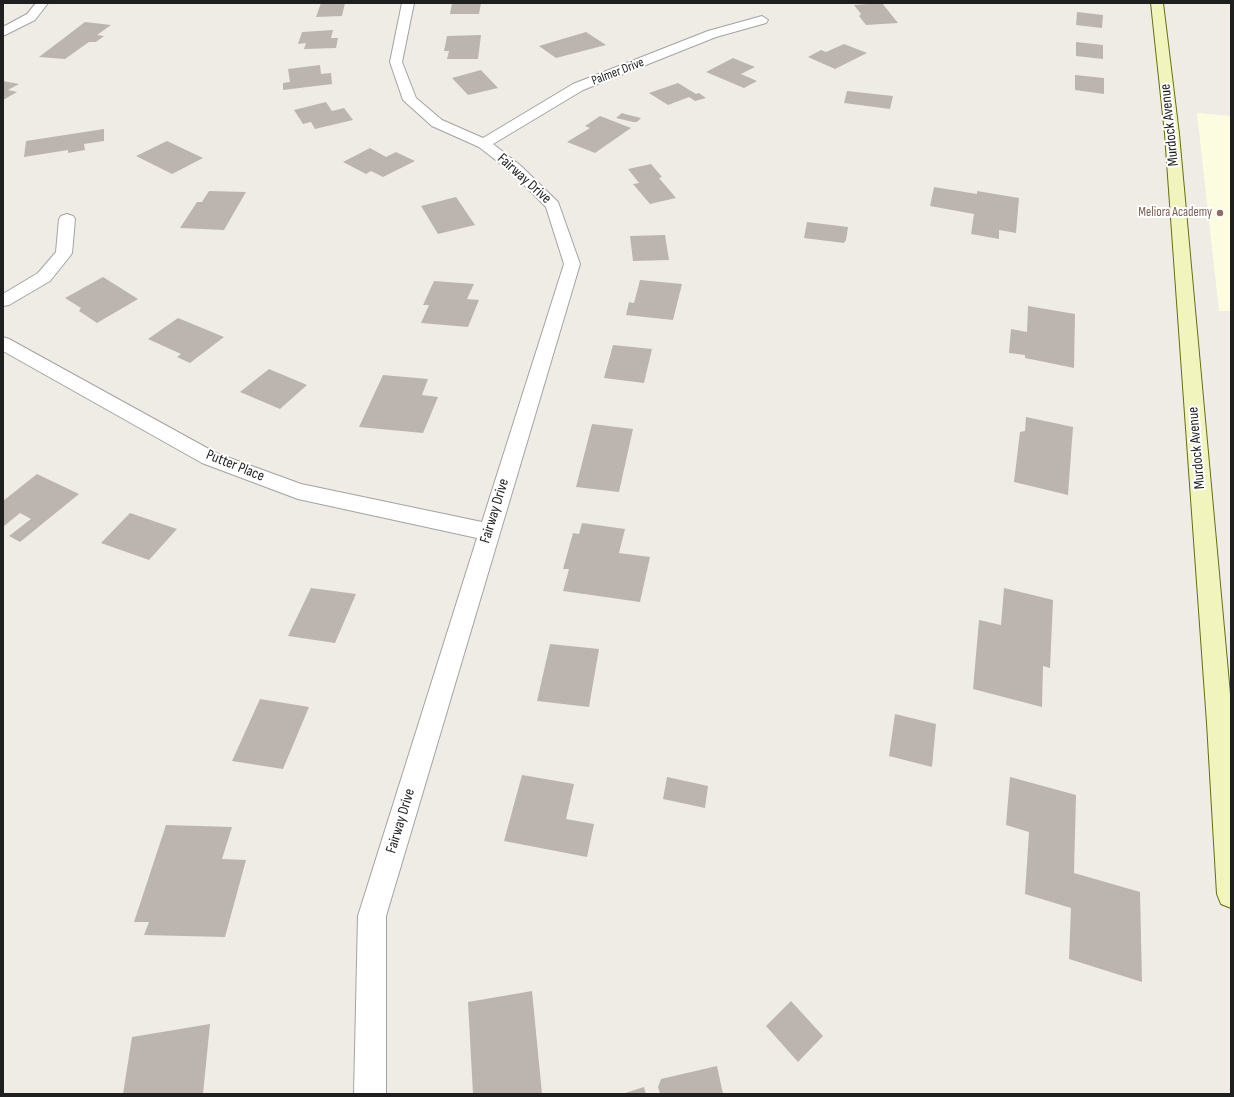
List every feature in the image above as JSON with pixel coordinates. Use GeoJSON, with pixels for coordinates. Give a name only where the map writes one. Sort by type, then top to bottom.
{"type":"FeatureCollection","features":[{"type":"Feature","properties":{"kind":"main road","name":"Murdock Avenue"},"geometry":{"type":"LineString","coordinates":[[1157,3],[1172,134],[1220,723],[1231,894]]}},
{"type":"Feature","properties":{"kind":"street"},"geometry":{"type":"LineString","coordinates":[[3,32],[31,16],[42,3]]}},
{"type":"Feature","properties":{"kind":"street","name":"Fairway Drive"},"geometry":{"type":"LineString","coordinates":[[370,1094],[372,916],[572,264],[553,205],[516,168],[484,144],[436,123],[410,100],[396,62],[408,3]]}},
{"type":"Feature","properties":{"kind":"street","name":"Palmer Drive"},"geometry":{"type":"LineString","coordinates":[[484,144],[578,87],[671,52],[712,34],[762,20]]}},
{"type":"Feature","properties":{"kind":"street"},"geometry":{"type":"LineString","coordinates":[[3,301],[44,277],[64,253],[67,219]]}},
{"type":"Feature","properties":{"kind":"street","name":"Putter Place"},"geometry":{"type":"LineString","coordinates":[[3,343],[209,458],[298,491],[489,532]]}},
{"type":"Feature","properties":{"kind":"shaded area","name":"Meliora Academy"},"geometry":{"type":"Polygon","coordinates":[[[1197,113],[1231,116],[1231,311],[1219,311],[1197,113]]]}},
{"type":"Feature","properties":{"kind":"building"},"geometry":{"type":"Polygon","coordinates":[[[321,3],[345,3],[342,16],[316,17],[321,3]]]}},
{"type":"Feature","properties":{"kind":"building"},"geometry":{"type":"Polygon","coordinates":[[[452,3],[481,3],[479,14],[450,14],[452,3]]]}},
{"type":"Feature","properties":{"kind":"building"},"geometry":{"type":"Polygon","coordinates":[[[882,3],[898,23],[866,25],[859,16],[861,14],[854,5],[882,3]]]}},
{"type":"Feature","properties":{"kind":"building"},"geometry":{"type":"Polygon","coordinates":[[[1077,12],[1103,15],[1102,28],[1076,25],[1077,12]]]}},
{"type":"Feature","properties":{"kind":"building"},"geometry":{"type":"Polygon","coordinates":[[[85,22],[111,25],[97,35],[104,36],[96,42],[89,42],[65,59],[39,57],[85,22]]]}},
{"type":"Feature","properties":{"kind":"building"},"geometry":{"type":"Polygon","coordinates":[[[333,30],[331,38],[338,38],[336,48],[304,49],[306,43],[298,44],[302,32],[333,30]]]}},
{"type":"Feature","properties":{"kind":"building"},"geometry":{"type":"Polygon","coordinates":[[[586,32],[606,45],[556,58],[539,46],[586,32]]]}},
{"type":"Feature","properties":{"kind":"building"},"geometry":{"type":"Polygon","coordinates":[[[481,35],[478,59],[447,59],[449,51],[444,51],[447,36],[481,35]]]}},
{"type":"Feature","properties":{"kind":"building"},"geometry":{"type":"Polygon","coordinates":[[[1076,42],[1103,45],[1103,59],[1076,56],[1076,42]]]}},
{"type":"Feature","properties":{"kind":"building"},"geometry":{"type":"Polygon","coordinates":[[[844,44],[867,53],[835,69],[808,57],[821,50],[826,52],[844,44]]]}},
{"type":"Feature","properties":{"kind":"building"},"geometry":{"type":"Polygon","coordinates":[[[733,58],[755,67],[741,74],[757,81],[744,88],[706,72],[733,58]]]}},
{"type":"Feature","properties":{"kind":"building"},"geometry":{"type":"Polygon","coordinates":[[[320,65],[321,74],[331,73],[332,84],[283,90],[283,83],[290,82],[288,69],[320,65]]]}},
{"type":"Feature","properties":{"kind":"building"},"geometry":{"type":"Polygon","coordinates":[[[481,70],[498,88],[468,95],[452,78],[481,70]]]}},
{"type":"Feature","properties":{"kind":"building"},"geometry":{"type":"Polygon","coordinates":[[[1075,75],[1104,78],[1104,94],[1075,90],[1075,75]]]}},
{"type":"Feature","properties":{"kind":"building"},"geometry":{"type":"Polygon","coordinates":[[[3,81],[19,84],[8,90],[17,92],[3,100],[3,81]]]}},
{"type":"Feature","properties":{"kind":"building"},"geometry":{"type":"Polygon","coordinates":[[[678,83],[706,98],[695,101],[689,97],[668,105],[649,93],[678,83]]]}},
{"type":"Feature","properties":{"kind":"building"},"geometry":{"type":"Polygon","coordinates":[[[847,91],[893,96],[890,109],[844,103],[847,91]]]}},
{"type":"Feature","properties":{"kind":"building"},"geometry":{"type":"Polygon","coordinates":[[[326,102],[332,111],[344,108],[353,120],[315,129],[311,122],[303,124],[294,110],[326,102]]]}},
{"type":"Feature","properties":{"kind":"building"},"geometry":{"type":"Polygon","coordinates":[[[622,113],[641,118],[637,122],[633,122],[616,118],[622,113]]]}},
{"type":"Feature","properties":{"kind":"building"},"geometry":{"type":"Polygon","coordinates":[[[600,116],[631,128],[595,153],[567,142],[590,128],[585,126],[600,116]]]}},
{"type":"Feature","properties":{"kind":"building"},"geometry":{"type":"Polygon","coordinates":[[[104,129],[104,141],[84,144],[85,150],[68,153],[68,150],[24,157],[26,141],[104,129]]]}},
{"type":"Feature","properties":{"kind":"building"},"geometry":{"type":"Polygon","coordinates":[[[167,141],[203,158],[172,174],[136,156],[167,141]]]}},
{"type":"Feature","properties":{"kind":"building"},"geometry":{"type":"Polygon","coordinates":[[[370,148],[386,157],[396,152],[415,161],[383,177],[371,171],[366,174],[343,162],[370,148]]]}},
{"type":"Feature","properties":{"kind":"building"},"geometry":{"type":"Polygon","coordinates":[[[651,164],[662,177],[659,178],[676,198],[650,204],[633,184],[639,183],[628,169],[651,164]]]}},
{"type":"Feature","properties":{"kind":"building"},"geometry":{"type":"Polygon","coordinates":[[[934,187],[977,194],[977,191],[1019,198],[1016,233],[999,230],[999,239],[971,234],[974,214],[930,206],[934,187]]]}},
{"type":"Feature","properties":{"kind":"building"},"geometry":{"type":"Polygon","coordinates":[[[209,191],[246,192],[224,230],[180,228],[197,202],[202,202],[209,191]]]}},
{"type":"Feature","properties":{"kind":"building"},"geometry":{"type":"Polygon","coordinates":[[[456,197],[475,225],[438,234],[421,206],[456,197]]]}},
{"type":"Feature","properties":{"kind":"building"},"geometry":{"type":"Polygon","coordinates":[[[807,222],[848,227],[846,240],[844,243],[804,238],[807,222]]]}},
{"type":"Feature","properties":{"kind":"building"},"geometry":{"type":"Polygon","coordinates":[[[665,235],[669,260],[633,261],[630,236],[665,235]]]}},
{"type":"Feature","properties":{"kind":"building"},"geometry":{"type":"Polygon","coordinates":[[[103,277],[138,299],[97,323],[79,311],[81,308],[65,298],[103,277]]]}},
{"type":"Feature","properties":{"kind":"building"},"geometry":{"type":"Polygon","coordinates":[[[640,280],[682,284],[673,320],[626,315],[629,302],[634,303],[640,280]]]}},
{"type":"Feature","properties":{"kind":"building"},"geometry":{"type":"Polygon","coordinates":[[[434,281],[474,284],[467,299],[479,300],[468,327],[421,323],[429,305],[423,305],[434,281]]]}},
{"type":"Feature","properties":{"kind":"building"},"geometry":{"type":"Polygon","coordinates":[[[1028,306],[1075,314],[1074,368],[1025,358],[1025,355],[1009,353],[1011,329],[1027,332],[1028,306]]]}},
{"type":"Feature","properties":{"kind":"building"},"geometry":{"type":"Polygon","coordinates":[[[178,318],[224,337],[190,363],[177,357],[181,354],[148,339],[178,318]]]}},
{"type":"Feature","properties":{"kind":"building"},"geometry":{"type":"Polygon","coordinates":[[[613,345],[652,349],[644,383],[604,378],[613,345]]]}},
{"type":"Feature","properties":{"kind":"building"},"geometry":{"type":"Polygon","coordinates":[[[269,369],[307,385],[280,409],[240,392],[269,369]]]}},
{"type":"Feature","properties":{"kind":"building"},"geometry":{"type":"Polygon","coordinates":[[[383,375],[428,379],[422,395],[438,397],[423,433],[359,427],[383,375]]]}},
{"type":"Feature","properties":{"kind":"building"},"geometry":{"type":"Polygon","coordinates":[[[1026,417],[1073,427],[1068,495],[1014,482],[1020,432],[1025,431],[1026,417]]]}},
{"type":"Feature","properties":{"kind":"building"},"geometry":{"type":"Polygon","coordinates":[[[592,424],[633,429],[619,492],[576,487],[592,424]]]}},
{"type":"Feature","properties":{"kind":"building"},"geometry":{"type":"Polygon","coordinates":[[[37,474],[79,494],[20,542],[9,536],[31,519],[20,513],[3,527],[3,501],[37,474]]]}},
{"type":"Feature","properties":{"kind":"building"},"geometry":{"type":"Polygon","coordinates":[[[130,513],[177,529],[149,560],[101,543],[130,513]]]}},
{"type":"Feature","properties":{"kind":"building"},"geometry":{"type":"Polygon","coordinates":[[[582,523],[625,529],[619,553],[650,557],[640,602],[563,591],[569,569],[563,569],[573,533],[579,534],[582,523]]]}},
{"type":"Feature","properties":{"kind":"building"},"geometry":{"type":"Polygon","coordinates":[[[311,588],[356,594],[335,643],[288,636],[311,588]]]}},
{"type":"Feature","properties":{"kind":"building"},"geometry":{"type":"Polygon","coordinates":[[[1004,588],[1053,600],[1050,668],[1043,666],[1042,707],[973,689],[979,620],[1001,625],[1004,588]]]}},
{"type":"Feature","properties":{"kind":"building"},"geometry":{"type":"Polygon","coordinates":[[[550,644],[599,649],[589,707],[537,701],[550,644]]]}},
{"type":"Feature","properties":{"kind":"building"},"geometry":{"type":"Polygon","coordinates":[[[260,699],[309,707],[283,769],[232,761],[260,699]]]}},
{"type":"Feature","properties":{"kind":"building"},"geometry":{"type":"Polygon","coordinates":[[[895,714],[936,724],[932,767],[889,756],[895,714]]]}},
{"type":"Feature","properties":{"kind":"building"},"geometry":{"type":"Polygon","coordinates":[[[522,775],[574,784],[566,819],[594,824],[587,857],[504,841],[522,775]]]}},
{"type":"Feature","properties":{"kind":"building"},"geometry":{"type":"Polygon","coordinates":[[[667,777],[708,786],[705,808],[663,799],[667,777]]]}},
{"type":"Feature","properties":{"kind":"building"},"geometry":{"type":"Polygon","coordinates":[[[1010,777],[1076,795],[1074,873],[1140,892],[1142,982],[1069,959],[1071,908],[1025,894],[1029,832],[1006,825],[1010,777]]]}},
{"type":"Feature","properties":{"kind":"building"},"geometry":{"type":"Polygon","coordinates":[[[166,825],[232,827],[222,859],[246,860],[225,937],[144,935],[149,922],[134,922],[166,825]]]}},
{"type":"Feature","properties":{"kind":"building"},"geometry":{"type":"Polygon","coordinates":[[[532,991],[542,1094],[473,1094],[468,1002],[532,991]]]}},
{"type":"Feature","properties":{"kind":"building"},"geometry":{"type":"Polygon","coordinates":[[[791,1001],[823,1036],[798,1062],[766,1026],[791,1001]]]}},
{"type":"Feature","properties":{"kind":"building"},"geometry":{"type":"Polygon","coordinates":[[[210,1024],[203,1094],[123,1094],[132,1037],[210,1024]]]}},
{"type":"Feature","properties":{"kind":"building"},"geometry":{"type":"Polygon","coordinates":[[[717,1066],[723,1094],[660,1094],[658,1087],[661,1079],[717,1066]]]}},
{"type":"Feature","properties":{"kind":"building"},"geometry":{"type":"Polygon","coordinates":[[[644,1087],[646,1094],[622,1094],[644,1087]]]}},
{"type":"Feature","properties":{"kind":"place","name":"Meliora Academy"},"geometry":{"type":"Point","coordinates":[1220,213]}}]}
